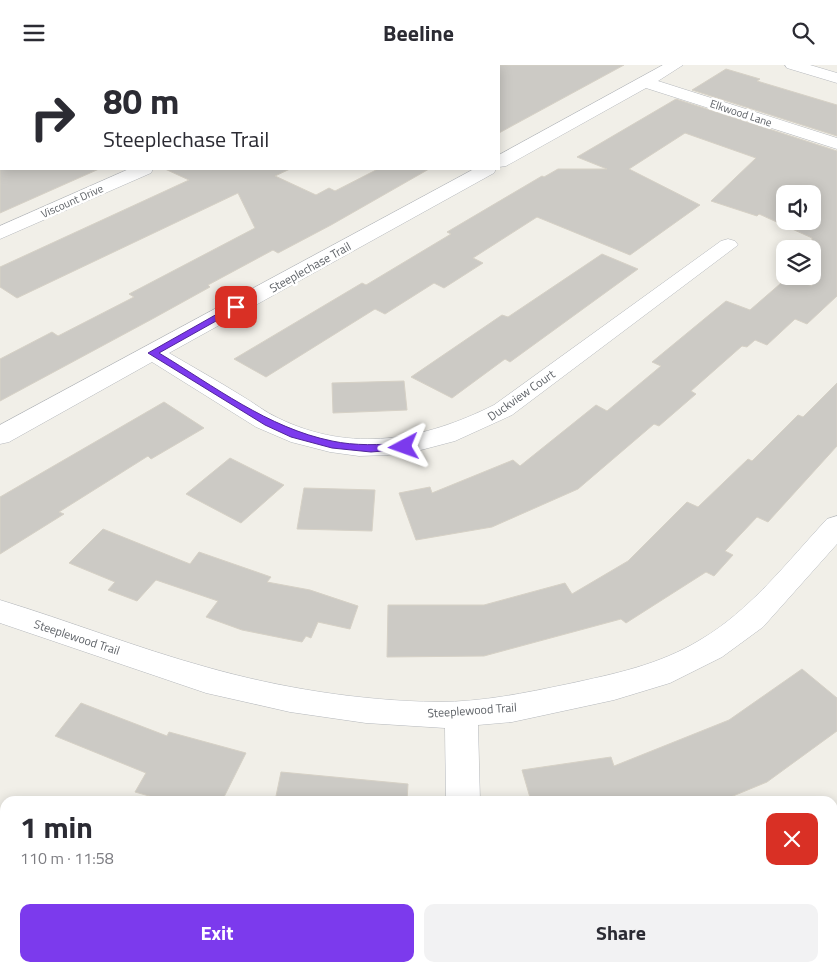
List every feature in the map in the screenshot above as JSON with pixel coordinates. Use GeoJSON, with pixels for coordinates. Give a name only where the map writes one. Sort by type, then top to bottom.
{"type":"FeatureCollection","features":[{"type":"Feature","properties":{"kind":"street"},"geometry":{"type":"LineString","coordinates":[[500,161],[676,65]]}},
{"type":"Feature","properties":{"kind":"street"},"geometry":{"type":"LineString","coordinates":[[793,65],[837,78]]}},
{"type":"Feature","properties":{"kind":"street","name":"Elkwood Lane"},"geometry":{"type":"LineString","coordinates":[[645,82],[837,144]]}},
{"type":"Feature","properties":{"kind":"street","name":"Viscount Drive"},"geometry":{"type":"LineString","coordinates":[[0,233],[142,170]]}},
{"type":"Feature","properties":{"kind":"street","name":"Steeplechase Trail"},"geometry":{"type":"LineString","coordinates":[[0,436],[485,170]]}},
{"type":"Feature","properties":{"kind":"street","name":"Duckview Court"},"geometry":{"type":"LineString","coordinates":[[152,353],[268,423],[295,434],[332,445],[371,449],[404,447],[475,426],[503,410],[728,245]]}},
{"type":"Feature","properties":{"kind":"street","name":"Steeplewood Trail"},"geometry":{"type":"LineString","coordinates":[[0,611],[206,680],[281,697],[366,710],[439,715],[512,709],[614,687],[659,673],[711,649],[752,619],[837,526]]}},
{"type":"Feature","properties":{"kind":"street"},"geometry":{"type":"LineString","coordinates":[[461,713],[463,796]]}},
{"type":"Feature","properties":{"kind":"building"},"geometry":{"type":"Polygon","coordinates":[[[500,65],[624,65],[500,132],[500,65]]]}},
{"type":"Feature","properties":{"kind":"building"},"geometry":{"type":"Polygon","coordinates":[[[726,69],[760,79],[757,81],[837,105],[837,136],[692,90],[726,69]]]}},
{"type":"Feature","properties":{"kind":"building"},"geometry":{"type":"Polygon","coordinates":[[[676,99],[837,151],[837,296],[807,324],[795,319],[767,345],[755,340],[747,347],[742,346],[691,391],[696,394],[659,426],[654,424],[578,489],[492,527],[416,540],[399,493],[430,487],[432,493],[513,460],[520,466],[596,405],[607,411],[661,366],[652,362],[726,301],[750,310],[779,285],[821,285],[821,240],[812,240],[812,238],[794,230],[821,230],[821,185],[776,185],[776,222],[759,214],[757,216],[711,201],[756,158],[685,133],[629,169],[700,205],[630,255],[537,217],[473,258],[483,263],[444,288],[434,283],[385,314],[375,309],[266,377],[234,359],[362,283],[366,285],[451,234],[447,232],[542,176],[544,177],[558,169],[607,169],[577,157],[676,99]]]}},
{"type":"Feature","properties":{"kind":"building"},"geometry":{"type":"Polygon","coordinates":[[[0,170],[97,170],[0,213],[0,170]]]}},
{"type":"Feature","properties":{"kind":"building"},"geometry":{"type":"Polygon","coordinates":[[[167,170],[288,170],[275,176],[316,195],[329,188],[335,191],[376,170],[427,170],[278,253],[273,250],[208,285],[210,287],[0,401],[0,359],[52,332],[58,336],[134,297],[129,294],[255,228],[238,193],[17,298],[0,287],[0,267],[189,180],[167,170]]]}},
{"type":"Feature","properties":{"kind":"building"},"geometry":{"type":"Polygon","coordinates":[[[602,254],[638,269],[510,362],[505,359],[452,398],[411,377],[502,315],[508,317],[602,254]]]}},
{"type":"Feature","properties":{"kind":"building"},"geometry":{"type":"Polygon","coordinates":[[[404,381],[407,410],[333,413],[332,383],[404,381]]]}},
{"type":"Feature","properties":{"kind":"building"},"geometry":{"type":"Polygon","coordinates":[[[837,383],[837,446],[768,522],[757,517],[725,551],[733,555],[714,576],[706,572],[626,623],[621,619],[484,656],[387,657],[388,605],[484,605],[565,583],[572,594],[628,561],[687,502],[698,507],[748,459],[752,461],[798,415],[803,417],[837,383]]]}},
{"type":"Feature","properties":{"kind":"building"},"geometry":{"type":"Polygon","coordinates":[[[164,402],[204,428],[151,459],[148,456],[59,512],[64,514],[0,554],[0,497],[164,402]]]}},
{"type":"Feature","properties":{"kind":"building"},"geometry":{"type":"Polygon","coordinates":[[[230,458],[284,485],[241,523],[186,494],[230,458]]]}},
{"type":"Feature","properties":{"kind":"building"},"geometry":{"type":"Polygon","coordinates":[[[304,488],[375,490],[372,531],[297,529],[304,488]]]}},
{"type":"Feature","properties":{"kind":"building"},"geometry":{"type":"Polygon","coordinates":[[[103,529],[190,564],[199,552],[271,577],[267,582],[310,590],[358,606],[350,629],[318,622],[311,638],[306,636],[302,642],[242,630],[206,617],[218,601],[156,580],[137,601],[108,590],[115,582],[69,563],[103,529]]]}},
{"type":"Feature","properties":{"kind":"building"},"geometry":{"type":"Polygon","coordinates":[[[802,669],[837,698],[837,731],[767,782],[733,796],[530,796],[522,770],[611,757],[614,766],[729,720],[802,669]]]}},
{"type":"Feature","properties":{"kind":"building"},"geometry":{"type":"Polygon","coordinates":[[[81,703],[167,736],[169,732],[246,753],[224,796],[149,796],[135,792],[146,773],[55,736],[81,703]]]}},
{"type":"Feature","properties":{"kind":"building"},"geometry":{"type":"Polygon","coordinates":[[[281,772],[408,784],[407,796],[276,796],[281,772]]]}},
{"type":"Feature","properties":{"kind":"route"},"geometry":{"type":"LineString","coordinates":[[236,307],[152,353],[268,423],[295,434],[332,445],[371,449],[404,447]]}}]}
